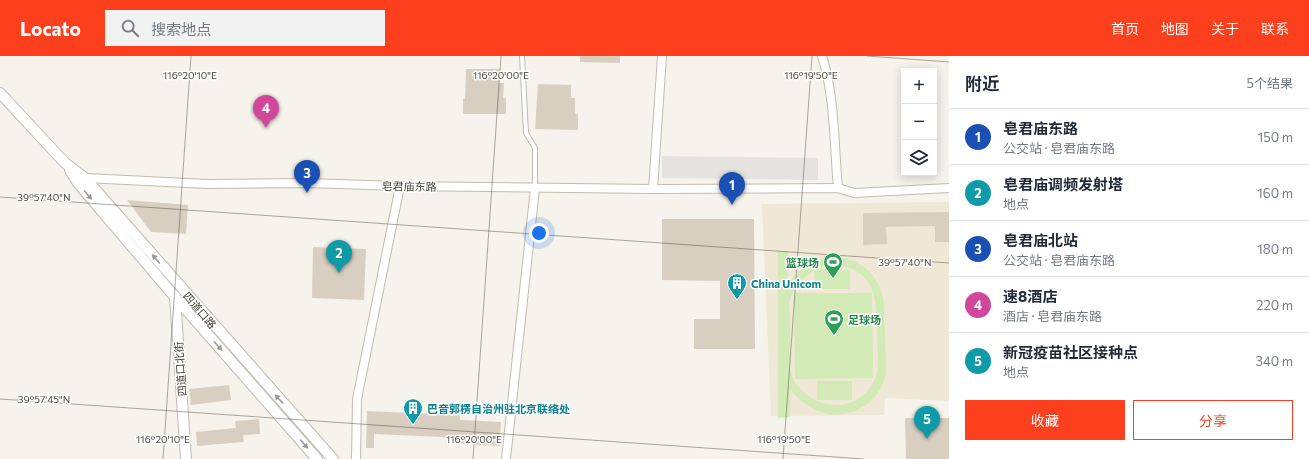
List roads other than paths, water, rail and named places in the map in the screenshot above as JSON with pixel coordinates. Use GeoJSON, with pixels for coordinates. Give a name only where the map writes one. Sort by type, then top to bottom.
{"type":"FeatureCollection","features":[{"type":"Feature","properties":{"kind":"street"},"geometry":{"type":"LineString","coordinates":[[653,189],[662,56]]}},
{"type":"Feature","properties":{"kind":"street"},"geometry":{"type":"LineString","coordinates":[[822,56],[830,98],[838,188]]}},
{"type":"Feature","properties":{"kind":"street","name":"四道口路"},"geometry":{"type":"LineString","coordinates":[[0,93],[65,163],[78,183],[175,297],[317,459]]}},
{"type":"Feature","properties":{"kind":"street","name":"四道口路"},"geometry":{"type":"LineString","coordinates":[[65,163],[85,178],[333,459]]}},
{"type":"Feature","properties":{"kind":"street","name":"皂君庙东路"},"geometry":{"type":"LineString","coordinates":[[85,178],[208,184],[306,182],[400,186],[535,188],[838,188],[854,193],[949,188]]}},
{"type":"Feature","properties":{"kind":"street"},"geometry":{"type":"LineString","coordinates":[[356,459],[357,399],[400,186]]}},
{"type":"Feature","properties":{"kind":"street"},"geometry":{"type":"LineString","coordinates":[[506,459],[535,188]]}},
{"type":"Feature","properties":{"kind":"street","name":"四道口北街"},"geometry":{"type":"LineString","coordinates":[[174,280],[186,459]]}},
{"type":"Feature","properties":{"kind":"lane"},"geometry":{"type":"LineString","coordinates":[[522,56],[526,133],[535,148],[535,188]]}},
{"type":"Feature","properties":{"kind":"place","name":"速8酒店"},"geometry":{"type":"Point","coordinates":[266,128]}},
{"type":"Feature","properties":{"kind":"place","name":"皂君庙北站"},"geometry":{"type":"Point","coordinates":[307,193]}},
{"type":"Feature","properties":{"kind":"place","name":"皂君庙东路"},"geometry":{"type":"Point","coordinates":[732,205]}},
{"type":"Feature","properties":{"kind":"place","name":"皂君庙调频发射塔"},"geometry":{"type":"Point","coordinates":[339,273]}},
{"type":"Feature","properties":{"kind":"place","name":"篮球场"},"geometry":{"type":"Point","coordinates":[833,279]}},
{"type":"Feature","properties":{"kind":"place","name":"China Unicom"},"geometry":{"type":"Point","coordinates":[737,300]}},
{"type":"Feature","properties":{"kind":"place","name":"足球场"},"geometry":{"type":"Point","coordinates":[834,336]}},
{"type":"Feature","properties":{"kind":"place","name":"巴音郭楞自治州驻北京联络处"},"geometry":{"type":"Point","coordinates":[413,425]}},
{"type":"Feature","properties":{"kind":"place","name":"新冠疫苗社区接种点"},"geometry":{"type":"Point","coordinates":[927,439]}}]}
